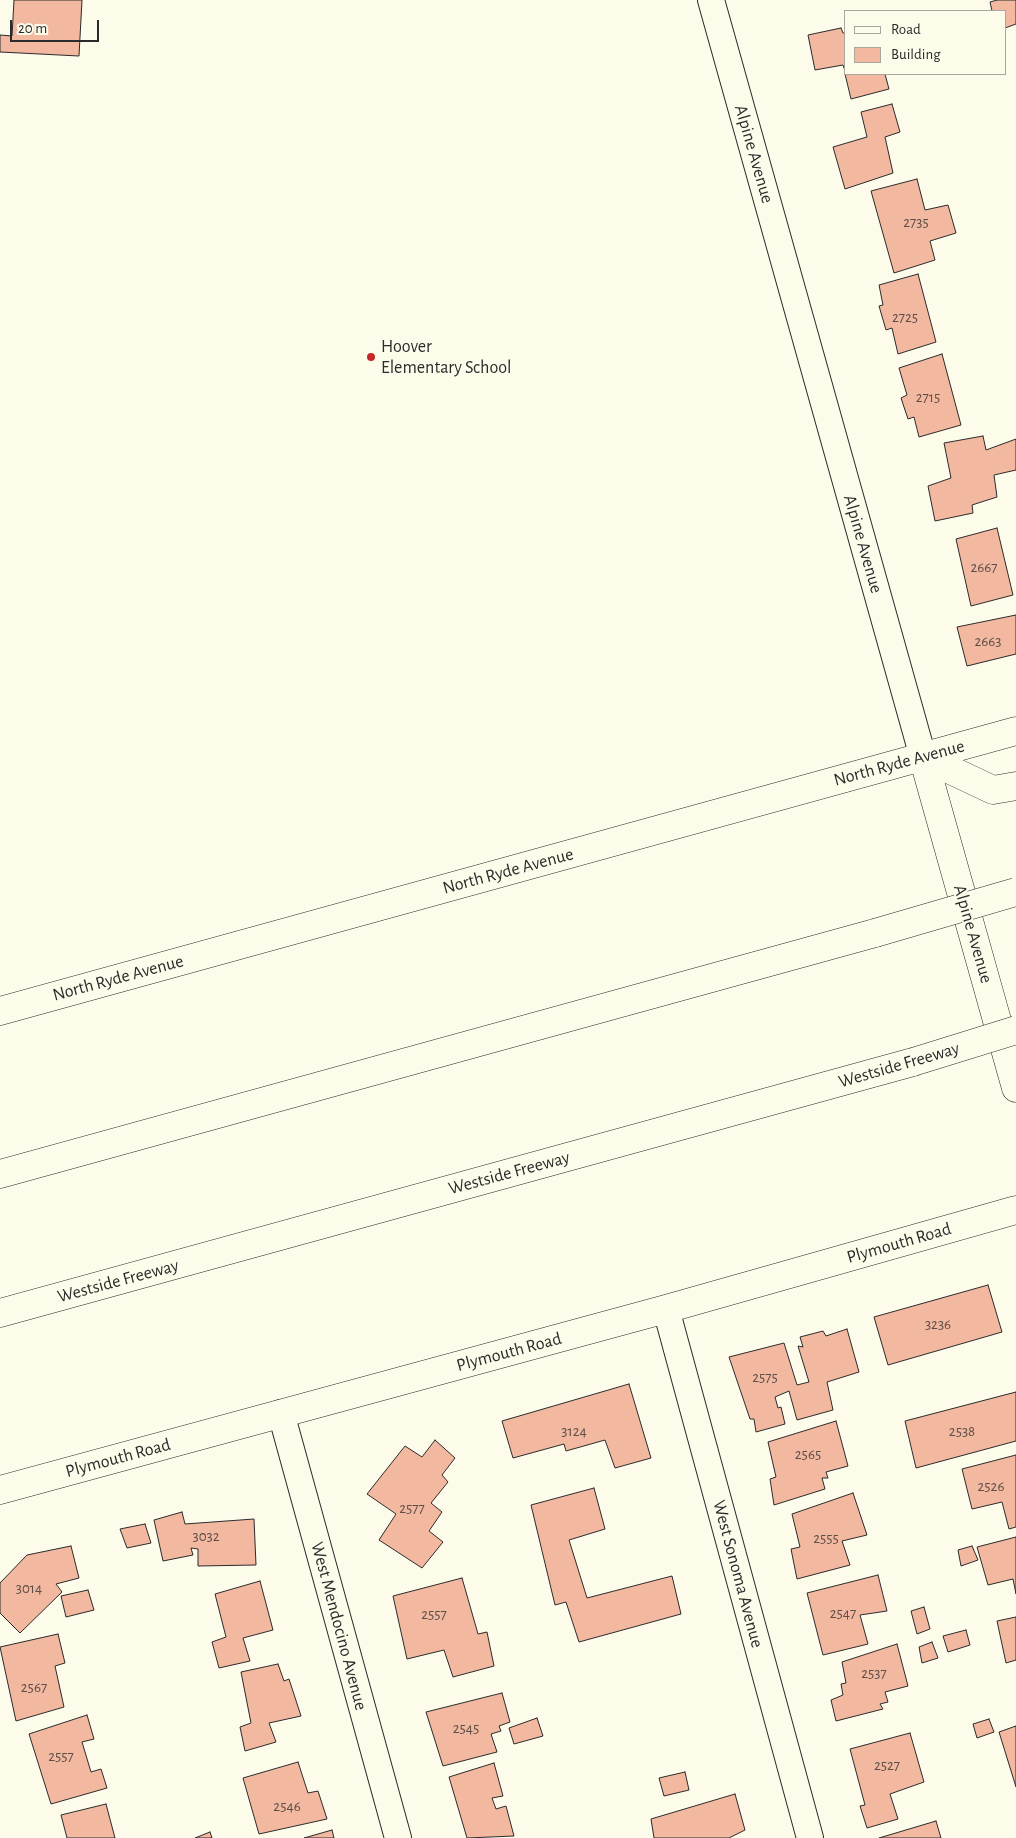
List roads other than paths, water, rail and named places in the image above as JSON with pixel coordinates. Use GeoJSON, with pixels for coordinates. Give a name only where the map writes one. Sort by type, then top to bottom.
{"type":"FeatureCollection","features":[{"type":"Feature","properties":{"kind":"main road","name":"North Ryde Avenue"},"geometry":{"type":"LineString","coordinates":[[0,1011],[1016,731]]}},
{"type":"Feature","properties":{"kind":"main road"},"geometry":{"type":"LineString","coordinates":[[923,757],[993,790],[1016,786]]}},
{"type":"Feature","properties":{"kind":"main road","name":"Alpine Avenue"},"geometry":{"type":"LineString","coordinates":[[923,757],[1016,1088]]}},
{"type":"Feature","properties":{"kind":"main road"},"geometry":{"type":"LineString","coordinates":[[0,1174],[875,933],[1016,892]]}},
{"type":"Feature","properties":{"kind":"main road","name":"Westside Freeway"},"geometry":{"type":"LineString","coordinates":[[0,1313],[913,1062],[1016,1030]]}},
{"type":"Feature","properties":{"kind":"main road","name":"Plymouth Road"},"geometry":{"type":"LineString","coordinates":[[0,1490],[666,1310],[1016,1210]]}},
{"type":"Feature","properties":{"kind":"street","name":"Alpine Avenue"},"geometry":{"type":"LineString","coordinates":[[711,0],[923,757]]}},
{"type":"Feature","properties":{"kind":"street","name":"West Sonoma Avenue"},"geometry":{"type":"LineString","coordinates":[[666,1310],[810,1838]]}},
{"type":"Feature","properties":{"kind":"street","name":"West Mendocino Avenue"},"geometry":{"type":"LineString","coordinates":[[281,1413],[398,1838]]}},
{"type":"Feature","properties":{"kind":"place","name":"Hoover Elementary School"},"geometry":{"type":"Point","coordinates":[371,357]}}]}
